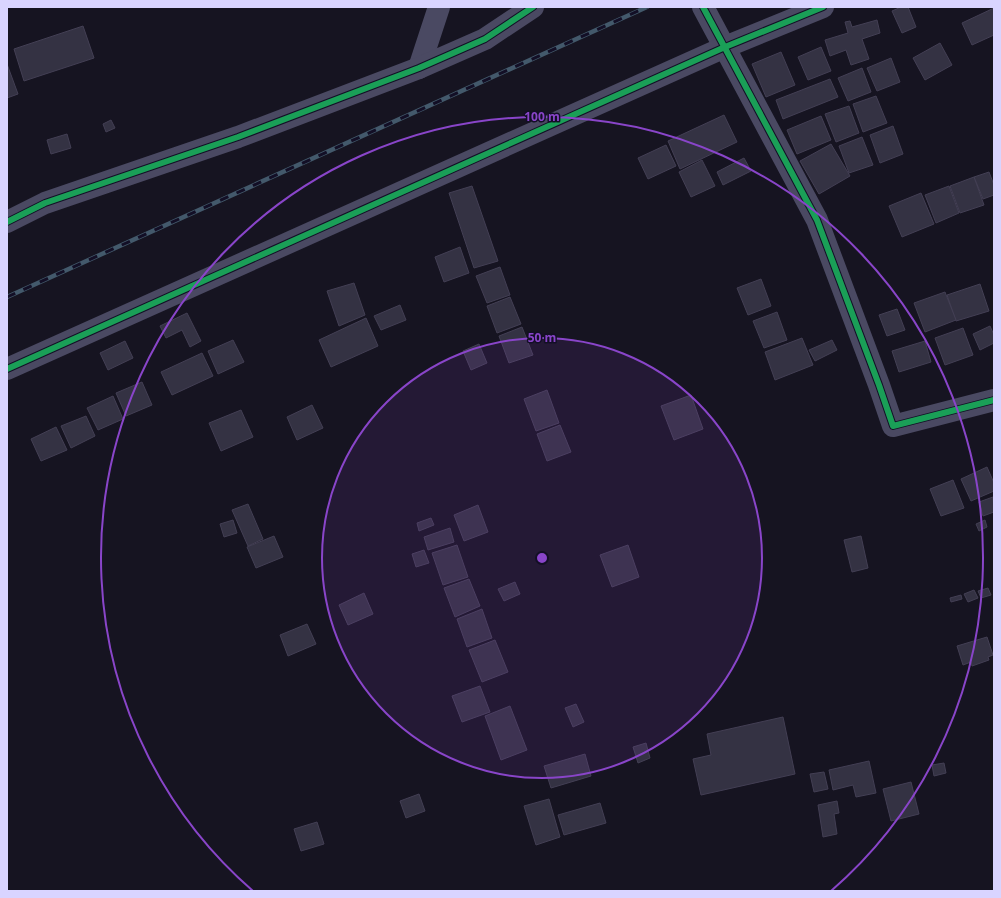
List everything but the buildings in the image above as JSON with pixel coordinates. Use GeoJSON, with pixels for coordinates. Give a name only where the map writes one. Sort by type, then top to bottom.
{"type":"FeatureCollection","features":[{"type":"Feature","properties":{"kind":"street"},"geometry":{"type":"LineString","coordinates":[[419,68],[439,7]]}},
{"type":"Feature","properties":{"kind":"street"},"geometry":{"type":"LineString","coordinates":[[7,222],[44,203],[238,137],[419,68],[484,39],[533,7]]}},
{"type":"Feature","properties":{"kind":"street"},"geometry":{"type":"LineString","coordinates":[[703,7],[817,220],[893,426],[994,400]]}},
{"type":"Feature","properties":{"kind":"street"},"geometry":{"type":"LineString","coordinates":[[7,368],[725,47],[823,7]]}},
{"type":"Feature","properties":{"kind":"railway"},"geometry":{"type":"LineString","coordinates":[[7,297],[647,7]]}},
{"type":"Feature","properties":{"kind":"cycle path"},"geometry":{"type":"LineString","coordinates":[[7,222],[45,203],[238,137],[419,68],[485,39],[533,7]]}},
{"type":"Feature","properties":{"kind":"cycle path"},"geometry":{"type":"LineString","coordinates":[[703,7],[817,220],[893,426],[994,400]]}},
{"type":"Feature","properties":{"kind":"cycle path"},"geometry":{"type":"LineString","coordinates":[[7,369],[725,47],[823,7]]}}]}
